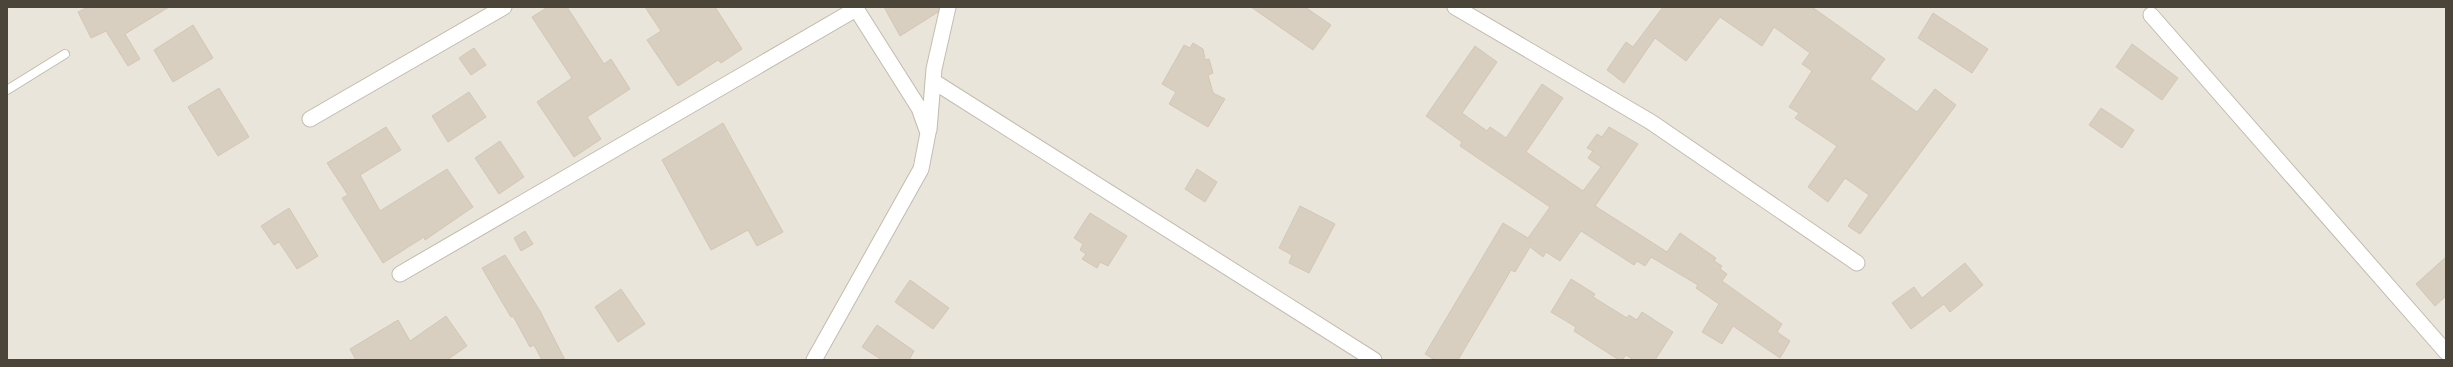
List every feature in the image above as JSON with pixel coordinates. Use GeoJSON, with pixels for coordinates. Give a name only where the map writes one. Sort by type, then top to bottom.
{"type":"FeatureCollection","features":[{"type":"Feature","properties":{"kind":"street"},"geometry":{"type":"LineString","coordinates":[[310,119],[504,7]]}},
{"type":"Feature","properties":{"kind":"street"},"geometry":{"type":"LineString","coordinates":[[814,360],[921,169],[928,133],[933,81],[948,7]]}},
{"type":"Feature","properties":{"kind":"street"},"geometry":{"type":"LineString","coordinates":[[1455,7],[1652,122],[1857,263]]}},
{"type":"Feature","properties":{"kind":"street"},"geometry":{"type":"LineString","coordinates":[[400,274],[855,8],[919,108],[928,133]]}},
{"type":"Feature","properties":{"kind":"street"},"geometry":{"type":"LineString","coordinates":[[2151,15],[2446,352]]}},
{"type":"Feature","properties":{"kind":"street"},"geometry":{"type":"LineString","coordinates":[[933,81],[1374,360]]}},
{"type":"Feature","properties":{"kind":"lane"},"geometry":{"type":"LineString","coordinates":[[7,90],[65,54]]}},
{"type":"Feature","properties":{"kind":"shaded area"},"geometry":{"type":"Polygon","coordinates":[[[7,7],[2446,7],[2446,360],[7,360],[7,7]]]}},
{"type":"Feature","properties":{"kind":"building"},"geometry":{"type":"Polygon","coordinates":[[[88,7],[169,7],[125,34],[140,59],[128,66],[106,31],[91,38],[78,12],[88,7]]]}},
{"type":"Feature","properties":{"kind":"building"},"geometry":{"type":"Polygon","coordinates":[[[548,7],[567,7],[604,64],[611,59],[630,89],[587,117],[601,139],[574,157],[537,102],[572,78],[532,17],[548,7]]]}},
{"type":"Feature","properties":{"kind":"building"},"geometry":{"type":"Polygon","coordinates":[[[645,7],[715,7],[742,49],[721,63],[718,60],[678,86],[647,40],[661,31],[645,7]]]}},
{"type":"Feature","properties":{"kind":"building"},"geometry":{"type":"Polygon","coordinates":[[[884,7],[939,7],[938,12],[900,36],[884,7]]]}},
{"type":"Feature","properties":{"kind":"building"},"geometry":{"type":"Polygon","coordinates":[[[1251,7],[1305,7],[1331,25],[1313,50],[1251,7]]]}},
{"type":"Feature","properties":{"kind":"building"},"geometry":{"type":"Polygon","coordinates":[[[1663,7],[1812,7],[1885,59],[1870,79],[1917,112],[1935,89],[1956,105],[1860,234],[1848,226],[1869,195],[1845,178],[1828,202],[1808,187],[1837,146],[1795,118],[1799,113],[1789,107],[1812,71],[1802,64],[1810,53],[1774,27],[1762,46],[1720,17],[1686,61],[1655,38],[1624,83],[1607,70],[1626,42],[1633,47],[1663,7]]]}},
{"type":"Feature","properties":{"kind":"building"},"geometry":{"type":"Polygon","coordinates":[[[1933,13],[1988,49],[1972,73],[1918,38],[1933,13]]]}},
{"type":"Feature","properties":{"kind":"building"},"geometry":{"type":"Polygon","coordinates":[[[193,25],[213,58],[173,82],[154,50],[193,25]]]}},
{"type":"Feature","properties":{"kind":"building"},"geometry":{"type":"Polygon","coordinates":[[[1193,43],[1203,49],[1205,60],[1209,59],[1213,73],[1208,75],[1213,93],[1225,99],[1208,127],[1169,104],[1176,92],[1162,84],[1184,45],[1190,48],[1193,43]]]}},
{"type":"Feature","properties":{"kind":"building"},"geometry":{"type":"Polygon","coordinates":[[[2132,44],[2178,78],[2162,100],[2116,67],[2132,44]]]}},
{"type":"Feature","properties":{"kind":"building"},"geometry":{"type":"Polygon","coordinates":[[[1475,46],[1497,62],[1462,113],[1487,131],[1490,127],[1506,138],[1542,84],[1563,98],[1526,152],[1583,191],[1601,167],[1588,158],[1593,151],[1587,148],[1597,134],[1602,137],[1609,127],[1638,144],[1595,206],[1667,252],[1680,233],[1716,258],[1714,261],[1722,266],[1720,269],[1727,274],[1722,281],[1782,324],[1777,332],[1790,341],[1780,358],[1733,326],[1722,344],[1702,332],[1719,304],[1696,288],[1698,285],[1651,257],[1645,266],[1637,261],[1634,265],[1581,231],[1560,261],[1546,252],[1543,257],[1530,247],[1515,272],[1511,270],[1458,360],[1435,360],[1425,354],[1503,223],[1528,238],[1550,207],[1460,146],[1462,142],[1426,116],[1475,46]]]}},
{"type":"Feature","properties":{"kind":"building"},"geometry":{"type":"Polygon","coordinates":[[[474,48],[486,65],[471,75],[459,58],[474,48]]]}},
{"type":"Feature","properties":{"kind":"building"},"geometry":{"type":"Polygon","coordinates":[[[219,88],[249,137],[218,156],[188,107],[219,88]]]}},
{"type":"Feature","properties":{"kind":"building"},"geometry":{"type":"Polygon","coordinates":[[[469,92],[486,117],[448,142],[432,116],[469,92]]]}},
{"type":"Feature","properties":{"kind":"building"},"geometry":{"type":"Polygon","coordinates":[[[2101,108],[2134,130],[2122,148],[2089,125],[2101,108]]]}},
{"type":"Feature","properties":{"kind":"building"},"geometry":{"type":"Polygon","coordinates":[[[723,123],[783,232],[757,246],[748,230],[711,250],[662,160],[723,123]]]}},
{"type":"Feature","properties":{"kind":"building"},"geometry":{"type":"Polygon","coordinates":[[[386,127],[401,150],[360,175],[380,211],[447,169],[473,207],[425,240],[424,237],[383,263],[342,198],[348,195],[327,163],[386,127]]]}},
{"type":"Feature","properties":{"kind":"building"},"geometry":{"type":"Polygon","coordinates":[[[500,141],[524,177],[499,194],[475,158],[500,141]]]}},
{"type":"Feature","properties":{"kind":"building"},"geometry":{"type":"Polygon","coordinates":[[[1197,169],[1217,182],[1205,202],[1185,189],[1197,169]]]}},
{"type":"Feature","properties":{"kind":"building"},"geometry":{"type":"Polygon","coordinates":[[[1300,206],[1335,224],[1309,273],[1289,263],[1292,255],[1279,248],[1300,206]]]}},
{"type":"Feature","properties":{"kind":"building"},"geometry":{"type":"Polygon","coordinates":[[[289,208],[318,256],[297,269],[279,242],[274,245],[261,226],[289,208]]]}},
{"type":"Feature","properties":{"kind":"building"},"geometry":{"type":"Polygon","coordinates":[[[1090,213],[1127,236],[1108,266],[1100,262],[1097,268],[1082,259],[1086,254],[1080,250],[1083,244],[1074,238],[1090,213]]]}},
{"type":"Feature","properties":{"kind":"building"},"geometry":{"type":"Polygon","coordinates":[[[525,231],[533,244],[521,251],[514,238],[525,231]]]}},
{"type":"Feature","properties":{"kind":"building"},"geometry":{"type":"Polygon","coordinates":[[[505,255],[540,311],[565,360],[542,360],[534,345],[530,347],[513,316],[511,317],[482,268],[505,255]]]}},
{"type":"Feature","properties":{"kind":"building"},"geometry":{"type":"Polygon","coordinates":[[[2446,257],[2446,296],[2435,306],[2416,284],[2446,257]]]}},
{"type":"Feature","properties":{"kind":"building"},"geometry":{"type":"Polygon","coordinates":[[[1965,263],[1983,285],[1950,312],[1944,304],[1911,329],[1892,303],[1914,287],[1922,298],[1965,263]]]}},
{"type":"Feature","properties":{"kind":"building"},"geometry":{"type":"Polygon","coordinates":[[[1571,279],[1595,294],[1593,297],[1627,318],[1629,315],[1637,320],[1642,312],[1673,332],[1655,360],[1634,360],[1626,355],[1622,360],[1619,360],[1574,331],[1576,327],[1551,312],[1571,279]]]}},
{"type":"Feature","properties":{"kind":"building"},"geometry":{"type":"Polygon","coordinates":[[[910,280],[949,308],[933,329],[895,302],[910,280]]]}},
{"type":"Feature","properties":{"kind":"building"},"geometry":{"type":"Polygon","coordinates":[[[621,289],[645,324],[618,342],[595,307],[621,289]]]}},
{"type":"Feature","properties":{"kind":"building"},"geometry":{"type":"Polygon","coordinates":[[[446,316],[467,346],[447,360],[356,360],[350,349],[398,320],[410,341],[446,316]]]}},
{"type":"Feature","properties":{"kind":"building"},"geometry":{"type":"Polygon","coordinates":[[[877,325],[914,351],[909,360],[882,360],[862,347],[877,325]]]}}]}
